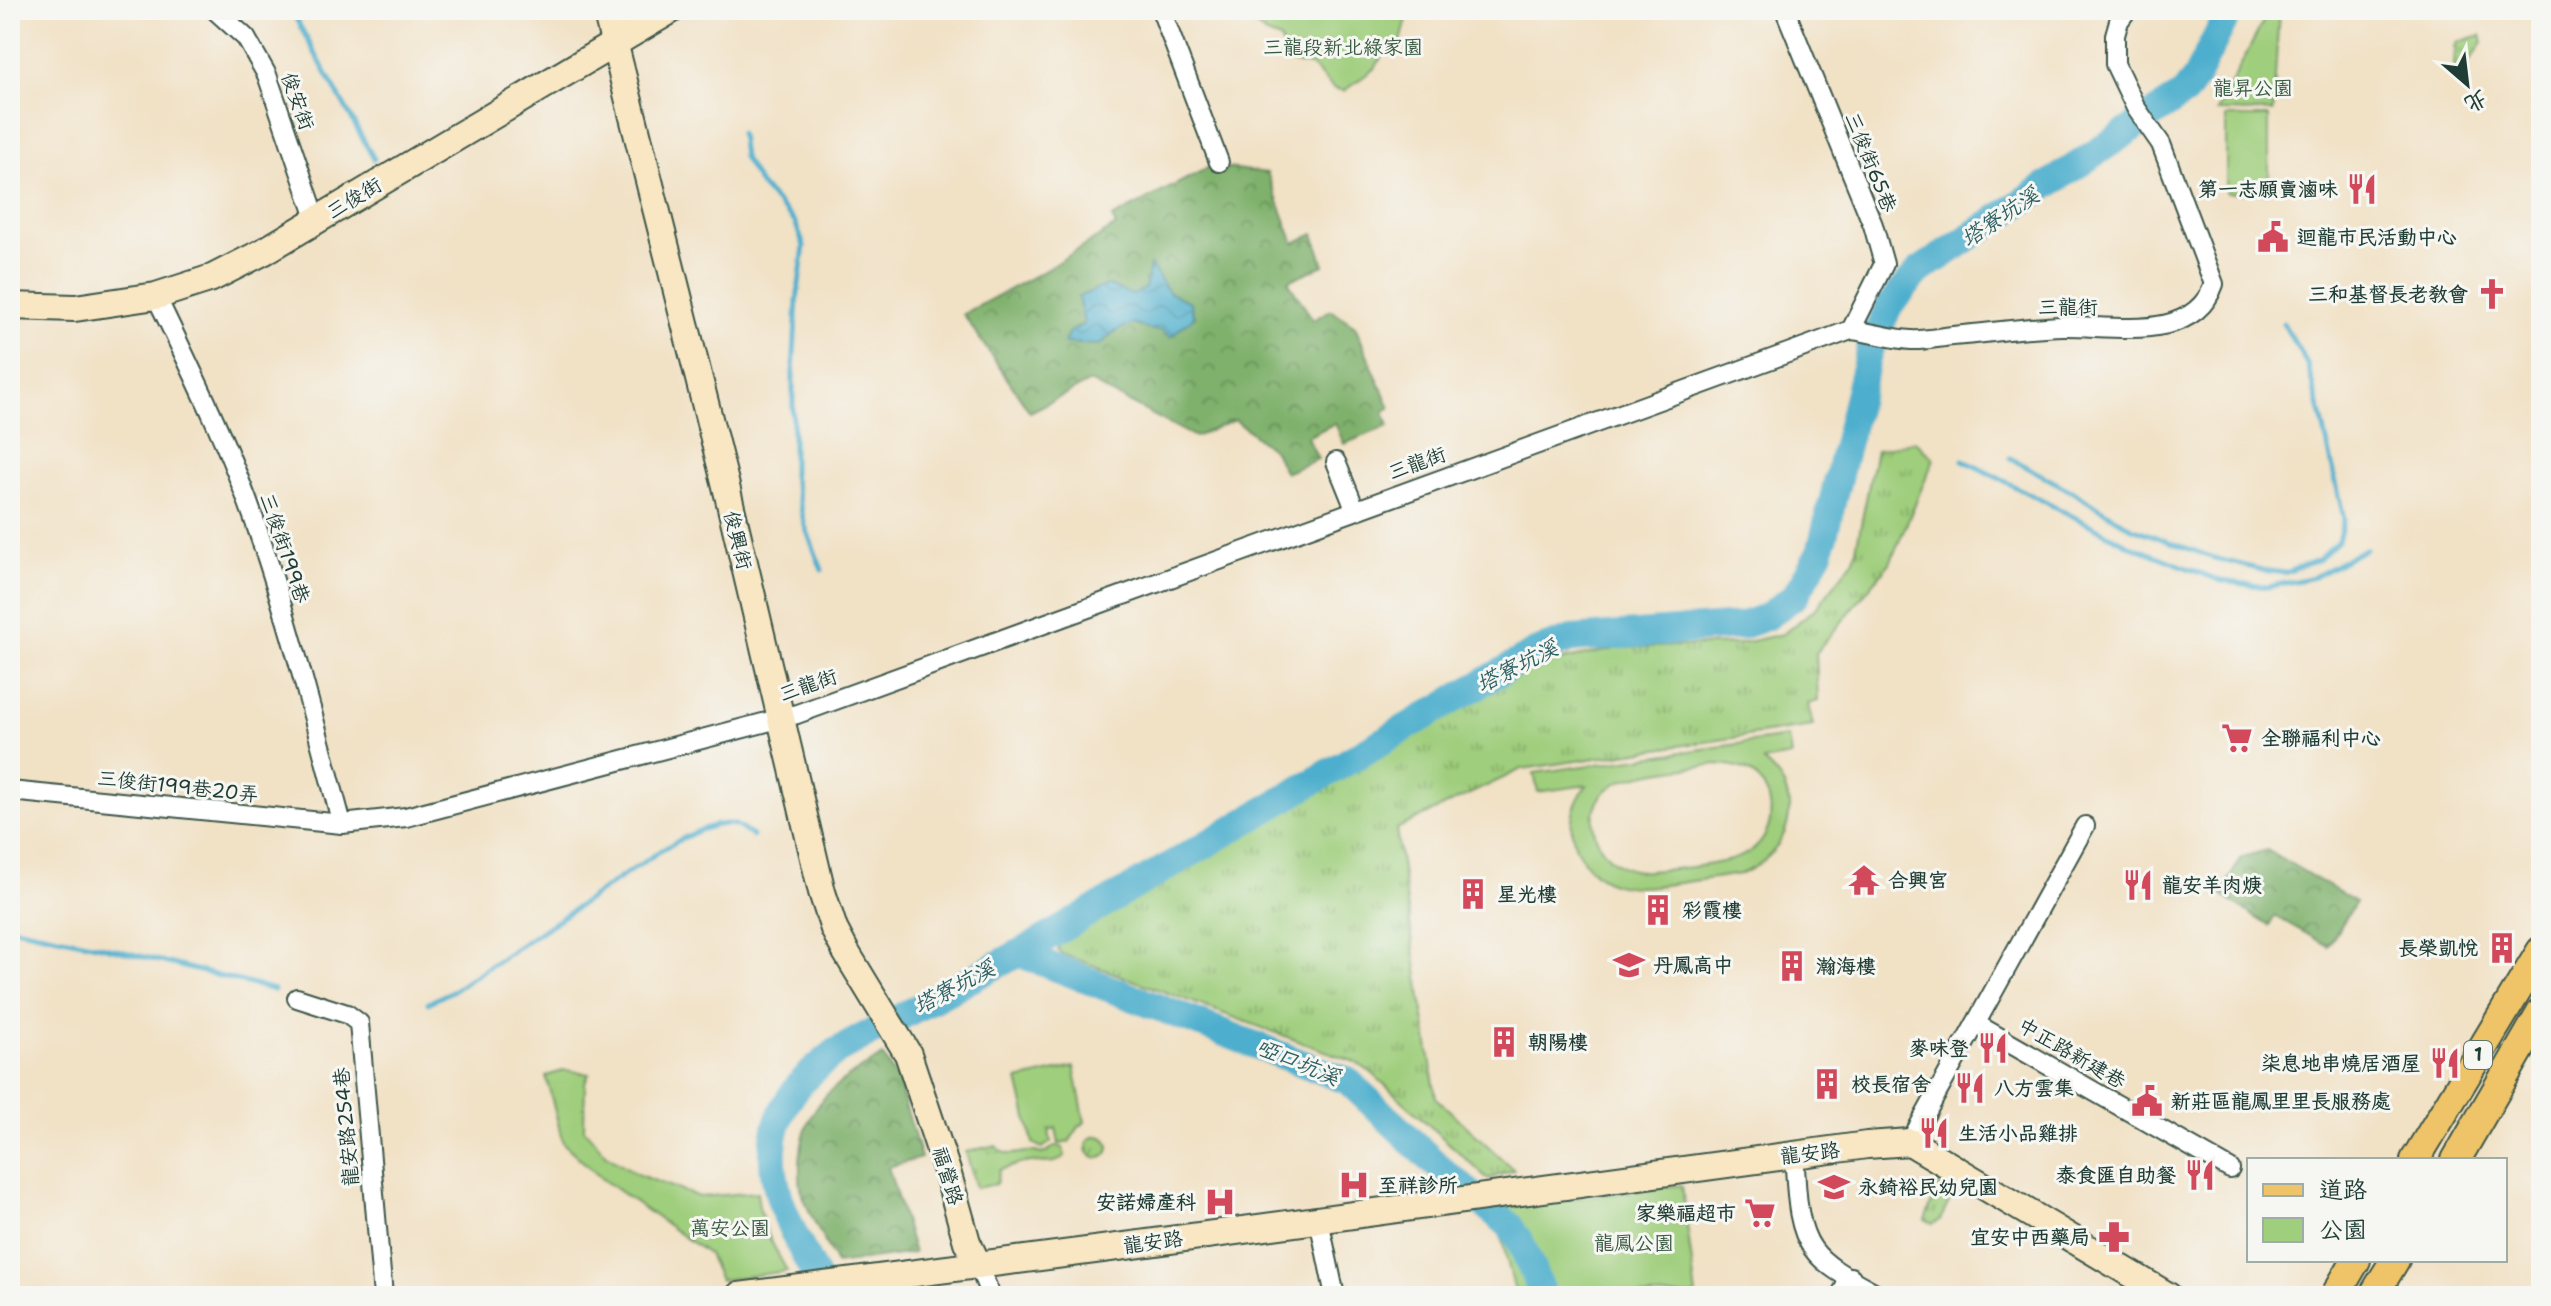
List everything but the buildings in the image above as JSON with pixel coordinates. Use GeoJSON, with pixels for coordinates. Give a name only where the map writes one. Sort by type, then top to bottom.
{"type":"FeatureCollection","features":[{"type":"Feature","properties":{"kind":"main road","name":"1"},"geometry":{"type":"LineString","coordinates":[[2416,1158],[2541,951]]}},
{"type":"Feature","properties":{"kind":"main road","name":"1"},"geometry":{"type":"LineString","coordinates":[[2457,1158],[2541,1013]]}},
{"type":"Feature","properties":{"kind":"main road"},"geometry":{"type":"LineString","coordinates":[[2335,1296],[2355,1262]]}},
{"type":"Feature","properties":{"kind":"main road"},"geometry":{"type":"LineString","coordinates":[[2373,1296],[2394,1262]]}},
{"type":"Feature","properties":{"kind":"street","name":"俊安街"},"geometry":{"type":"LineString","coordinates":[[215,10],[246,38],[267,75],[317,221]]}},
{"type":"Feature","properties":{"kind":"street","name":"俊興街"},"geometry":{"type":"LineString","coordinates":[[606,10],[725,482],[812,854],[834,929],[908,1054]]}},
{"type":"Feature","properties":{"kind":"street","name":"三俊街"},"geometry":{"type":"LineString","coordinates":[[10,306],[75,308],[156,296],[212,278],[317,221],[671,10]]}},
{"type":"Feature","properties":{"kind":"street"},"geometry":{"type":"LineString","coordinates":[[1161,10],[1219,162]]}},
{"type":"Feature","properties":{"kind":"street","name":"三俊街65巷"},"geometry":{"type":"LineString","coordinates":[[1785,10],[1873,225],[1884,264],[1856,330]]}},
{"type":"Feature","properties":{"kind":"street","name":"三龍街"},"geometry":{"type":"LineString","coordinates":[[342,824],[406,817],[782,718],[1856,330],[1911,340],[2064,326],[2143,328],[2197,311],[2209,299],[2214,284],[2161,144],[2121,82],[2115,64],[2115,35],[2119,21],[2127,10]]}},
{"type":"Feature","properties":{"kind":"street","name":"三俊街199巷"},"geometry":{"type":"LineString","coordinates":[[156,296],[213,416],[260,535],[342,824]]}},
{"type":"Feature","properties":{"kind":"street"},"geometry":{"type":"LineString","coordinates":[[1336,462],[1355,509]]}},
{"type":"Feature","properties":{"kind":"street","name":"三俊街199巷20弄"},"geometry":{"type":"LineString","coordinates":[[10,791],[342,824]]}},
{"type":"Feature","properties":{"kind":"street"},"geometry":{"type":"LineString","coordinates":[[2085,826],[1910,1142],[2160,1294]]}},
{"type":"Feature","properties":{"kind":"street","name":"龍安路254巷"},"geometry":{"type":"LineString","coordinates":[[297,998],[347,1014],[359,1023],[383,1296]]}},
{"type":"Feature","properties":{"kind":"street","name":"中正路新建巷"},"geometry":{"type":"LineString","coordinates":[[1976,1024],[2230,1169]]}},
{"type":"Feature","properties":{"kind":"street","name":"福營路"},"geometry":{"type":"LineString","coordinates":[[908,1054],[967,1242],[991,1296]]}},
{"type":"Feature","properties":{"kind":"street","name":"龍安路"},"geometry":{"type":"LineString","coordinates":[[741,1296],[1867,1145],[1910,1142]]}},
{"type":"Feature","properties":{"kind":"street"},"geometry":{"type":"LineString","coordinates":[[1794,1155],[1804,1229],[1812,1247],[1821,1257],[1881,1296]]}},
{"type":"Feature","properties":{"kind":"street"},"geometry":{"type":"LineString","coordinates":[[1319,1220],[1335,1296]]}},
{"type":"Feature","properties":{"kind":"street"},"geometry":{"type":"LineString","coordinates":[[1840,1296],[1851,1277]]}},
{"type":"Feature","properties":{"kind":"green space","name":"三龍段新北綠家園"},"geometry":{"type":"Polygon","coordinates":[[[1233,10],[1416,10],[1407,19],[1401,42],[1384,54],[1375,68],[1344,91],[1333,88],[1311,66],[1288,62],[1280,39],[1265,33],[1233,10]]]}},
{"type":"Feature","properties":{"kind":"green space","name":"龍昇公園"},"geometry":{"type":"Polygon","coordinates":[[[2269,10],[2279,10],[2273,112],[2217,111],[2269,10]]]}},
{"type":"Feature","properties":{"kind":"green space"},"geometry":{"type":"Polygon","coordinates":[[[2481,35],[2483,42],[2461,73],[2454,70],[2455,46],[2458,42],[2481,35]]]}},
{"type":"Feature","properties":{"kind":"green space"},"geometry":{"type":"Polygon","coordinates":[[[2226,117],[2269,117],[2269,193],[2226,193],[2226,117]]]}},
{"type":"Feature","properties":{"kind":"green space"},"geometry":{"type":"Polygon","coordinates":[[[1211,166],[1267,173],[1294,243],[1314,234],[1324,265],[1288,281],[1313,320],[1331,310],[1355,326],[1390,408],[1384,411],[1389,426],[1344,444],[1335,423],[1307,437],[1318,459],[1285,473],[1274,451],[1235,420],[1195,437],[1090,382],[1030,412],[963,314],[1042,272],[1116,226],[1112,218],[1211,166]]]}},
{"type":"Feature","properties":{"kind":"green space"},"geometry":{"type":"Polygon","coordinates":[[[1915,441],[1934,459],[1890,563],[1816,653],[1818,701],[1808,704],[1813,726],[1522,769],[1396,829],[1436,1098],[1514,1170],[1488,1179],[1372,1073],[1355,1062],[1058,950],[1059,941],[1066,935],[1524,668],[1620,648],[1738,644],[1783,634],[1817,607],[1854,559],[1876,450],[1915,441]]]}},
{"type":"Feature","properties":{"kind":"green space"},"geometry":{"type":"Polygon","coordinates":[[[1788,737],[1791,756],[1763,761],[1784,786],[1789,813],[1787,826],[1782,839],[1765,860],[1741,874],[1648,887],[1620,885],[1596,874],[1586,864],[1574,840],[1573,816],[1587,785],[1538,792],[1534,773],[1788,737]],[[1717,764],[1650,773],[1615,784],[1602,796],[1595,810],[1593,824],[1605,852],[1616,863],[1631,870],[1648,871],[1716,863],[1750,852],[1759,844],[1770,822],[1769,798],[1756,777],[1746,770],[1717,764]]]}},
{"type":"Feature","properties":{"kind":"green space"},"geometry":{"type":"Polygon","coordinates":[[[2267,850],[2356,902],[2328,946],[2275,916],[2269,926],[2220,894],[2242,857],[2267,850]]]}},
{"type":"Feature","properties":{"kind":"green space"},"geometry":{"type":"Polygon","coordinates":[[[883,1056],[899,1084],[921,1158],[888,1167],[914,1253],[836,1264],[802,1192],[802,1141],[815,1109],[825,1096],[851,1075],[883,1056]]]}},
{"type":"Feature","properties":{"kind":"green space"},"geometry":{"type":"Polygon","coordinates":[[[1074,1067],[1085,1122],[1069,1142],[1059,1144],[1056,1128],[1049,1130],[1051,1142],[1042,1148],[1033,1143],[1018,1080],[1074,1067]]]}},
{"type":"Feature","properties":{"kind":"green space","name":"萬安公園"},"geometry":{"type":"Polygon","coordinates":[[[566,1070],[589,1074],[585,1083],[584,1129],[607,1155],[639,1175],[699,1197],[757,1192],[764,1223],[787,1271],[720,1280],[708,1254],[602,1179],[563,1143],[546,1076],[566,1070]]]}},
{"type":"Feature","properties":{"kind":"green space"},"geometry":{"type":"Polygon","coordinates":[[[1098,1136],[1106,1139],[1109,1147],[1106,1155],[1098,1158],[1090,1155],[1087,1147],[1090,1139],[1098,1136]]]}},
{"type":"Feature","properties":{"kind":"green space"},"geometry":{"type":"Polygon","coordinates":[[[995,1145],[1011,1154],[1042,1154],[1060,1147],[1065,1156],[1053,1162],[1029,1162],[999,1170],[996,1184],[976,1188],[966,1152],[995,1145]]]}},
{"type":"Feature","properties":{"kind":"green space"},"geometry":{"type":"Polygon","coordinates":[[[1940,1182],[1955,1190],[1940,1220],[1933,1224],[1925,1220],[1940,1182]]]}},
{"type":"Feature","properties":{"kind":"green space","name":"龍鳳公園"},"geometry":{"type":"Polygon","coordinates":[[[1682,1185],[1696,1296],[1553,1296],[1524,1230],[1505,1207],[1682,1185]]]}},
{"type":"Feature","properties":{"kind":"green space"},"geometry":{"type":"Polygon","coordinates":[[[1501,1236],[1512,1242],[1534,1296],[1516,1296],[1501,1236]]]}},
{"type":"Feature","properties":{"kind":"water"},"geometry":{"type":"Polygon","coordinates":[[[1150,265],[1170,293],[1190,302],[1194,317],[1170,337],[1162,330],[1133,324],[1114,332],[1100,345],[1064,343],[1069,332],[1084,324],[1078,297],[1106,285],[1133,295],[1145,288],[1150,265]]]}},
{"type":"Feature","properties":{"kind":"waterway"},"geometry":{"type":"LineString","coordinates":[[291,10],[374,159]]}},
{"type":"Feature","properties":{"kind":"waterway","name":"塔寮坑溪"},"geometry":{"type":"LineString","coordinates":[[826,1296],[790,1225],[774,1175],[773,1150],[777,1124],[789,1099],[811,1073],[837,1051],[1034,945],[1535,652],[1572,639],[1740,626],[1766,617],[1795,596],[1820,552],[1869,351],[1889,306],[1919,271],[2185,93],[2230,10]]}},
{"type":"Feature","properties":{"kind":"waterway"},"geometry":{"type":"LineString","coordinates":[[740,133],[743,157],[760,185],[795,222],[804,246],[793,373],[793,476],[805,526],[822,570]]}},
{"type":"Feature","properties":{"kind":"waterway"},"geometry":{"type":"LineString","coordinates":[[2010,458],[2132,528],[2214,558],[2285,573],[2319,559],[2338,541],[2344,519],[2307,364],[2283,323]]}},
{"type":"Feature","properties":{"kind":"waterway"},"geometry":{"type":"LineString","coordinates":[[1963,460],[2131,546],[2221,581],[2267,587],[2314,577],[2365,549]]}},
{"type":"Feature","properties":{"kind":"waterway"},"geometry":{"type":"LineString","coordinates":[[428,1003],[454,990],[660,851],[686,837],[726,824],[735,825],[752,836]]}},
{"type":"Feature","properties":{"kind":"waterway"},"geometry":{"type":"LineString","coordinates":[[10,927],[101,946],[274,990]]}},
{"type":"Feature","properties":{"kind":"waterway","name":"啞口坑溪"},"geometry":{"type":"LineString","coordinates":[[1018,953],[1348,1081],[1442,1170],[1509,1225],[1521,1243],[1543,1296]]}},
{"type":"Feature","properties":{"kind":"place","name":"第一志願賣滷味"},"geometry":{"type":"Point","coordinates":[2362,189]}},
{"type":"Feature","properties":{"kind":"place","name":"迴龍市民活動中心"},"geometry":{"type":"Point","coordinates":[2273,237]}},
{"type":"Feature","properties":{"kind":"place","name":"三和基督長老教會"},"geometry":{"type":"Point","coordinates":[2492,294]}},
{"type":"Feature","properties":{"kind":"place","name":"全聯福利中心"},"geometry":{"type":"Point","coordinates":[2237,738]}},
{"type":"Feature","properties":{"kind":"place","name":"合興宮"},"geometry":{"type":"Point","coordinates":[1864,880]}},
{"type":"Feature","properties":{"kind":"place","name":"龍安羊肉焿"},"geometry":{"type":"Point","coordinates":[2138,885]}},
{"type":"Feature","properties":{"kind":"place","name":"星光樓"},"geometry":{"type":"Point","coordinates":[1473,894]}},
{"type":"Feature","properties":{"kind":"place","name":"彩霞樓"},"geometry":{"type":"Point","coordinates":[1658,910]}},
{"type":"Feature","properties":{"kind":"place","name":"長榮凱悅"},"geometry":{"type":"Point","coordinates":[2502,948]}},
{"type":"Feature","properties":{"kind":"place","name":"丹鳳高中"},"geometry":{"type":"Point","coordinates":[1629,965]}},
{"type":"Feature","properties":{"kind":"place","name":"瀚海樓"},"geometry":{"type":"Point","coordinates":[1792,966]}},
{"type":"Feature","properties":{"kind":"place","name":"朝陽樓"},"geometry":{"type":"Point","coordinates":[1504,1042]}},
{"type":"Feature","properties":{"kind":"place","name":"麥味登"},"geometry":{"type":"Point","coordinates":[1993,1048]}},
{"type":"Feature","properties":{"kind":"place","name":"柒息地串燒居酒屋"},"geometry":{"type":"Point","coordinates":[2445,1063]}},
{"type":"Feature","properties":{"kind":"place","name":"校長宿舍"},"geometry":{"type":"Point","coordinates":[1827,1084]}},
{"type":"Feature","properties":{"kind":"place","name":"八方雲集"},"geometry":{"type":"Point","coordinates":[1970,1088]}},
{"type":"Feature","properties":{"kind":"place","name":"新莊區龍鳳里里長服務處"},"geometry":{"type":"Point","coordinates":[2147,1101]}},
{"type":"Feature","properties":{"kind":"place","name":"生活小品雞排"},"geometry":{"type":"Point","coordinates":[1934,1133]}},
{"type":"Feature","properties":{"kind":"place","name":"泰食匯自助餐"},"geometry":{"type":"Point","coordinates":[2200,1175]}},
{"type":"Feature","properties":{"kind":"place","name":"至祥診所"},"geometry":{"type":"Point","coordinates":[1354,1185]}},
{"type":"Feature","properties":{"kind":"place","name":"永錡裕民幼兒園"},"geometry":{"type":"Point","coordinates":[1834,1187]}},
{"type":"Feature","properties":{"kind":"place","name":"安諾婦産科"},"geometry":{"type":"Point","coordinates":[1220,1202]}},
{"type":"Feature","properties":{"kind":"place","name":"家樂福超市"},"geometry":{"type":"Point","coordinates":[1760,1213]}},
{"type":"Feature","properties":{"kind":"place","name":"宜安中西藥局"},"geometry":{"type":"Point","coordinates":[2114,1237]}}]}
